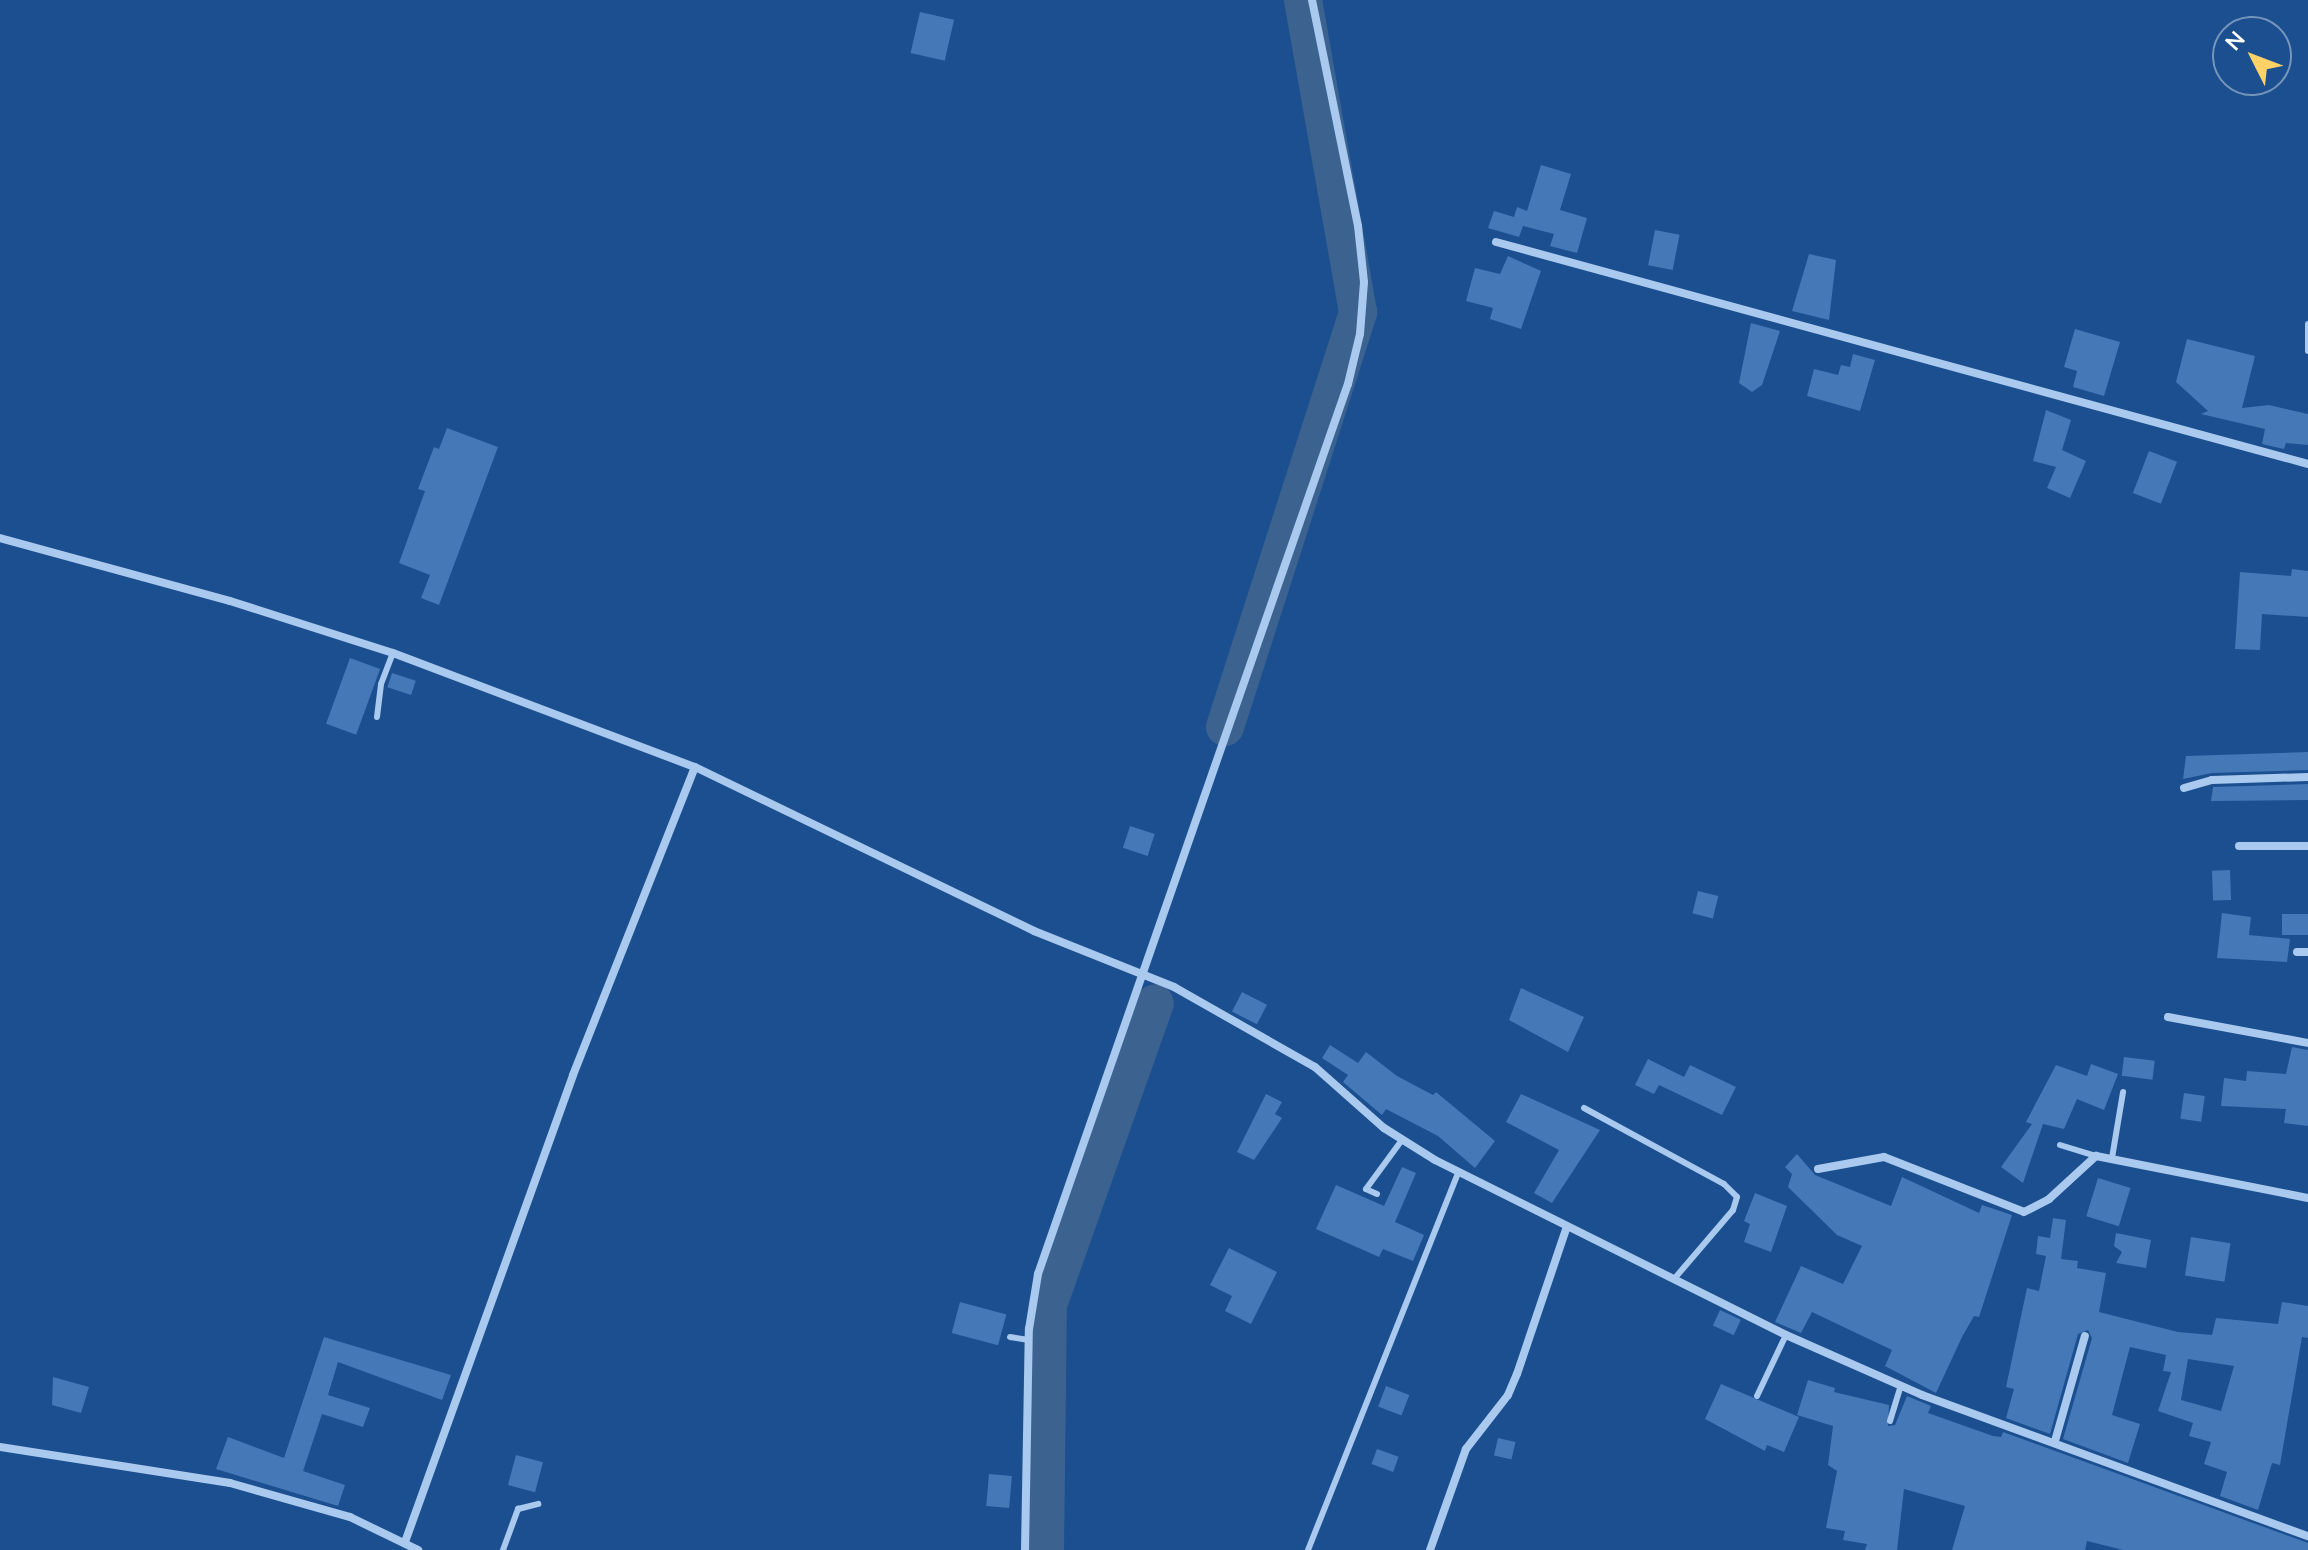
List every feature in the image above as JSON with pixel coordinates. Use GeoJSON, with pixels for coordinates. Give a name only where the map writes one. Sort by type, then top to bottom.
{"type":"FeatureCollection","features":[{"type":"Feature","properties":{"kind":"street"},"geometry":{"type":"LineString","coordinates":[[1025,1550],[1029,1340],[1038,1274],[1348,384],[1360,334],[1364,282],[1358,226],[1312,0]]}},
{"type":"Feature","properties":{"kind":"street"},"geometry":{"type":"LineString","coordinates":[[1496,242],[2308,464]]}},
{"type":"Feature","properties":{"kind":"street"},"geometry":{"type":"LineString","coordinates":[[0,538],[216,597],[393,653],[695,767],[1034,931],[1174,987],[1239,1028],[1300,1057],[1402,1140],[1458,1173],[1786,1335],[1901,1386],[2308,1536]]}},
{"type":"Feature","properties":{"kind":"street"},"geometry":{"type":"LineString","coordinates":[[405,1542],[573,1075],[695,767]]}},
{"type":"Feature","properties":{"kind":"street"},"geometry":{"type":"LineString","coordinates":[[2184,788],[2212,780],[2308,777]]}},
{"type":"Feature","properties":{"kind":"street"},"geometry":{"type":"LineString","coordinates":[[2239,846],[2308,846]]}},
{"type":"Feature","properties":{"kind":"street"},"geometry":{"type":"LineString","coordinates":[[2297,952],[2308,952]]}},
{"type":"Feature","properties":{"kind":"street"},"geometry":{"type":"LineString","coordinates":[[2168,1017],[2308,1043]]}},
{"type":"Feature","properties":{"kind":"street"},"geometry":{"type":"LineString","coordinates":[[1818,1169],[1884,1157],[2024,1212],[2049,1199],[2096,1156],[2308,1198]]}},
{"type":"Feature","properties":{"kind":"street"},"geometry":{"type":"LineString","coordinates":[[1430,1550],[1466,1449],[1508,1395],[1517,1374],[1567,1226]]}},
{"type":"Feature","properties":{"kind":"street"},"geometry":{"type":"LineString","coordinates":[[2055,1441],[2085,1336]]}},
{"type":"Feature","properties":{"kind":"street"},"geometry":{"type":"LineString","coordinates":[[0,1447],[230,1483],[350,1517],[418,1550]]}},
{"type":"Feature","properties":{"kind":"lane"},"geometry":{"type":"LineString","coordinates":[[2308,324],[2308,351]]}},
{"type":"Feature","properties":{"kind":"lane"},"geometry":{"type":"LineString","coordinates":[[377,717],[381,684],[393,653]]}},
{"type":"Feature","properties":{"kind":"lane"},"geometry":{"type":"LineString","coordinates":[[2112,1158],[2123,1092]]}},
{"type":"Feature","properties":{"kind":"lane"},"geometry":{"type":"LineString","coordinates":[[1584,1108],[1724,1184],[1737,1197],[1733,1210],[1675,1278]]}},
{"type":"Feature","properties":{"kind":"lane"},"geometry":{"type":"LineString","coordinates":[[1377,1194],[1366,1189],[1402,1140]]}},
{"type":"Feature","properties":{"kind":"lane"},"geometry":{"type":"LineString","coordinates":[[2060,1145],[2096,1156]]}},
{"type":"Feature","properties":{"kind":"lane"},"geometry":{"type":"LineString","coordinates":[[1308,1550],[1458,1173]]}},
{"type":"Feature","properties":{"kind":"lane"},"geometry":{"type":"LineString","coordinates":[[1757,1396],[1786,1335]]}},
{"type":"Feature","properties":{"kind":"lane"},"geometry":{"type":"LineString","coordinates":[[1010,1337],[1029,1340]]}},
{"type":"Feature","properties":{"kind":"lane"},"geometry":{"type":"LineString","coordinates":[[1890,1421],[1901,1386]]}},
{"type":"Feature","properties":{"kind":"lane"},"geometry":{"type":"LineString","coordinates":[[503,1550],[518,1509],[538,1504]]}},
{"type":"Feature","properties":{"kind":"building"},"geometry":{"type":"Polygon","coordinates":[[[920,12],[954,20],[945,61],[911,53],[920,12]]]}},
{"type":"Feature","properties":{"kind":"building"},"geometry":{"type":"Polygon","coordinates":[[[1541,165],[1571,174],[1560,210],[1587,218],[1577,253],[1550,246],[1554,234],[1523,226],[1519,237],[1488,228],[1494,211],[1514,217],[1517,207],[1527,211],[1541,165]]]}},
{"type":"Feature","properties":{"kind":"building"},"geometry":{"type":"Polygon","coordinates":[[[1655,230],[1680,235],[1673,270],[1648,265],[1655,230]]]}},
{"type":"Feature","properties":{"kind":"building"},"geometry":{"type":"Polygon","coordinates":[[[1809,254],[1836,260],[1829,320],[1792,311],[1809,254]]]}},
{"type":"Feature","properties":{"kind":"building"},"geometry":{"type":"Polygon","coordinates":[[[1508,256],[1541,271],[1521,329],[1490,319],[1493,308],[1466,301],[1475,268],[1500,274],[1508,256]]]}},
{"type":"Feature","properties":{"kind":"building"},"geometry":{"type":"Polygon","coordinates":[[[1751,323],[1780,331],[1762,385],[1752,392],[1739,383],[1751,323]]]}},
{"type":"Feature","properties":{"kind":"building"},"geometry":{"type":"Polygon","coordinates":[[[2075,329],[2120,342],[2104,396],[2073,387],[2077,371],[2064,367],[2075,329]]]}},
{"type":"Feature","properties":{"kind":"building"},"geometry":{"type":"Polygon","coordinates":[[[2187,339],[2255,356],[2242,408],[2269,405],[2308,414],[2308,445],[2286,443],[2284,449],[2262,444],[2265,429],[2201,414],[2208,411],[2176,382],[2187,339]]]}},
{"type":"Feature","properties":{"kind":"building"},"geometry":{"type":"Polygon","coordinates":[[[1853,354],[1875,360],[1860,411],[1807,396],[1814,369],[1838,375],[1841,365],[1850,367],[1853,354]]]}},
{"type":"Feature","properties":{"kind":"building"},"geometry":{"type":"Polygon","coordinates":[[[2046,410],[2071,420],[2062,450],[2086,461],[2070,498],[2047,488],[2056,467],[2033,461],[2046,410]]]}},
{"type":"Feature","properties":{"kind":"building"},"geometry":{"type":"Polygon","coordinates":[[[447,428],[498,447],[439,605],[421,598],[430,575],[399,563],[425,491],[418,489],[434,447],[439,449],[447,428]]]}},
{"type":"Feature","properties":{"kind":"building"},"geometry":{"type":"Polygon","coordinates":[[[2149,451],[2177,462],[2161,504],[2133,493],[2149,451]]]}},
{"type":"Feature","properties":{"kind":"building"},"geometry":{"type":"Polygon","coordinates":[[[2292,569],[2308,571],[2308,617],[2262,614],[2260,650],[2235,649],[2240,572],[2291,576],[2292,569]]]}},
{"type":"Feature","properties":{"kind":"building"},"geometry":{"type":"Polygon","coordinates":[[[350,658],[380,669],[356,735],[326,724],[350,658]]]}},
{"type":"Feature","properties":{"kind":"building"},"geometry":{"type":"Polygon","coordinates":[[[392,673],[416,681],[411,695],[387,687],[392,673]]]}},
{"type":"Feature","properties":{"kind":"building"},"geometry":{"type":"Polygon","coordinates":[[[2308,752],[2308,770],[2212,773],[2183,779],[2186,756],[2308,752]]]}},
{"type":"Feature","properties":{"kind":"building"},"geometry":{"type":"Polygon","coordinates":[[[2308,784],[2308,800],[2211,801],[2213,787],[2308,784]]]}},
{"type":"Feature","properties":{"kind":"building"},"geometry":{"type":"Polygon","coordinates":[[[1130,826],[1155,834],[1148,856],[1123,848],[1130,826]]]}},
{"type":"Feature","properties":{"kind":"building"},"geometry":{"type":"Polygon","coordinates":[[[2230,870],[2231,900],[2213,901],[2212,871],[2230,870]]]}},
{"type":"Feature","properties":{"kind":"building"},"geometry":{"type":"Polygon","coordinates":[[[1698,891],[1718,896],[1713,918],[1692,913],[1698,891]]]}},
{"type":"Feature","properties":{"kind":"building"},"geometry":{"type":"Polygon","coordinates":[[[2222,913],[2251,917],[2249,935],[2290,939],[2287,962],[2217,958],[2222,913]]]}},
{"type":"Feature","properties":{"kind":"building"},"geometry":{"type":"Polygon","coordinates":[[[2282,914],[2308,914],[2308,935],[2282,935],[2282,914]]]}},
{"type":"Feature","properties":{"kind":"building"},"geometry":{"type":"Polygon","coordinates":[[[1521,988],[1584,1017],[1568,1052],[1509,1020],[1521,988]]]}},
{"type":"Feature","properties":{"kind":"building"},"geometry":{"type":"Polygon","coordinates":[[[1242,992],[1267,1005],[1257,1024],[1232,1012],[1242,992]]]}},
{"type":"Feature","properties":{"kind":"building"},"geometry":{"type":"Polygon","coordinates":[[[1330,1045],[1358,1063],[1366,1052],[1397,1076],[1433,1095],[1436,1092],[1495,1141],[1475,1168],[1438,1136],[1386,1109],[1382,1115],[1343,1082],[1348,1075],[1322,1058],[1330,1045]]]}},
{"type":"Feature","properties":{"kind":"building"},"geometry":{"type":"Polygon","coordinates":[[[2292,1047],[2308,1050],[2308,1126],[2284,1123],[2286,1109],[2221,1106],[2224,1078],[2246,1081],[2247,1071],[2286,1074],[2292,1047]]]}},
{"type":"Feature","properties":{"kind":"building"},"geometry":{"type":"Polygon","coordinates":[[[2124,1057],[2155,1061],[2152,1080],[2122,1076],[2124,1057]]]}},
{"type":"Feature","properties":{"kind":"building"},"geometry":{"type":"Polygon","coordinates":[[[1648,1059],[1684,1077],[1690,1065],[1736,1087],[1722,1115],[1659,1085],[1654,1094],[1635,1085],[1648,1059]]]}},
{"type":"Feature","properties":{"kind":"building"},"geometry":{"type":"Polygon","coordinates":[[[2091,1064],[2118,1074],[2104,1110],[2077,1099],[2064,1129],[2043,1124],[2023,1183],[2001,1167],[2032,1124],[2026,1122],[2056,1065],[2087,1076],[2091,1064]]]}},
{"type":"Feature","properties":{"kind":"building"},"geometry":{"type":"Polygon","coordinates":[[[2184,1093],[2205,1096],[2201,1122],[2180,1119],[2184,1093]]]}},
{"type":"Feature","properties":{"kind":"building"},"geometry":{"type":"Polygon","coordinates":[[[1266,1094],[1282,1102],[1275,1114],[1282,1118],[1254,1160],[1237,1152],[1266,1094]]]}},
{"type":"Feature","properties":{"kind":"building"},"geometry":{"type":"Polygon","coordinates":[[[1521,1094],[1600,1130],[1552,1203],[1534,1193],[1559,1150],[1506,1122],[1521,1094]]]}},
{"type":"Feature","properties":{"kind":"building"},"geometry":{"type":"Polygon","coordinates":[[[1797,1154],[1815,1175],[1891,1206],[1902,1177],[1979,1213],[1982,1205],[2012,1215],[1979,1317],[1974,1316],[1962,1337],[1936,1393],[1885,1366],[1892,1350],[1812,1312],[1801,1333],[1775,1322],[1801,1266],[1843,1284],[1862,1246],[1837,1235],[1788,1187],[1792,1174],[1785,1167],[1797,1154]]]}},
{"type":"Feature","properties":{"kind":"building"},"geometry":{"type":"Polygon","coordinates":[[[1402,1167],[1416,1173],[1395,1222],[1424,1235],[1413,1261],[1383,1249],[1379,1257],[1316,1229],[1336,1185],[1384,1206],[1402,1167]]]}},
{"type":"Feature","properties":{"kind":"building"},"geometry":{"type":"Polygon","coordinates":[[[2098,1178],[2131,1188],[2119,1226],[2086,1216],[2098,1178]]]}},
{"type":"Feature","properties":{"kind":"building"},"geometry":{"type":"Polygon","coordinates":[[[1755,1193],[1787,1206],[1771,1252],[1744,1242],[1750,1224],[1744,1221],[1755,1193]]]}},
{"type":"Feature","properties":{"kind":"building"},"geometry":{"type":"Polygon","coordinates":[[[2053,1218],[2066,1220],[2061,1259],[2078,1261],[2077,1268],[2106,1273],[2099,1312],[2178,1332],[2212,1335],[2216,1318],[2278,1324],[2282,1302],[2308,1306],[2308,1338],[2302,1337],[2280,1465],[2272,1463],[2258,1510],[2220,1496],[2227,1472],[2204,1464],[2211,1442],[2189,1436],[2193,1423],[2158,1411],[2171,1372],[2163,1371],[2166,1355],[2130,1347],[2112,1415],[2140,1424],[2128,1463],[2063,1439],[2092,1338],[2088,1330],[2078,1334],[2050,1434],[2006,1418],[2014,1389],[2006,1387],[2027,1288],[2039,1291],[2046,1256],[2036,1254],[2038,1236],[2050,1238],[2053,1218]],[[2188,1359],[2181,1400],[2221,1411],[2234,1366],[2188,1359]]]}},
{"type":"Feature","properties":{"kind":"building"},"geometry":{"type":"Polygon","coordinates":[[[2116,1233],[2151,1240],[2146,1268],[2116,1263],[2122,1252],[2114,1246],[2116,1233]]]}},
{"type":"Feature","properties":{"kind":"building"},"geometry":{"type":"Polygon","coordinates":[[[2191,1237],[2231,1243],[2224,1282],[2185,1276],[2191,1237]]]}},
{"type":"Feature","properties":{"kind":"building"},"geometry":{"type":"Polygon","coordinates":[[[1229,1248],[1277,1272],[1251,1324],[1225,1311],[1232,1296],[1210,1285],[1229,1248]]]}},
{"type":"Feature","properties":{"kind":"building"},"geometry":{"type":"Polygon","coordinates":[[[960,1302],[1006,1314],[998,1345],[952,1333],[960,1302]]]}},
{"type":"Feature","properties":{"kind":"building"},"geometry":{"type":"Polygon","coordinates":[[[1720,1310],[1741,1320],[1734,1335],[1713,1325],[1720,1310]]]}},
{"type":"Feature","properties":{"kind":"building"},"geometry":{"type":"Polygon","coordinates":[[[324,1337],[451,1375],[442,1400],[338,1362],[328,1395],[370,1408],[363,1427],[322,1414],[303,1471],[345,1485],[338,1506],[216,1469],[228,1437],[284,1458],[324,1337]]]}},
{"type":"Feature","properties":{"kind":"building"},"geometry":{"type":"Polygon","coordinates":[[[53,1377],[89,1387],[81,1413],[52,1405],[53,1377]]]}},
{"type":"Feature","properties":{"kind":"building"},"geometry":{"type":"Polygon","coordinates":[[[1808,1380],[1835,1388],[1834,1392],[1889,1405],[1888,1426],[1895,1425],[1907,1396],[1931,1406],[1928,1413],[1993,1436],[2001,1437],[2003,1432],[2308,1543],[2308,1550],[2123,1550],[2087,1541],[2085,1550],[1952,1550],[1965,1506],[1904,1489],[1897,1550],[1865,1550],[1867,1544],[1843,1540],[1845,1531],[1826,1528],[1837,1471],[1828,1465],[1833,1426],[1797,1415],[1808,1380]]]}},
{"type":"Feature","properties":{"kind":"building"},"geometry":{"type":"Polygon","coordinates":[[[1721,1384],[1799,1417],[1784,1452],[1767,1445],[1765,1451],[1705,1419],[1721,1384]]]}},
{"type":"Feature","properties":{"kind":"building"},"geometry":{"type":"Polygon","coordinates":[[[1386,1386],[1409,1395],[1401,1415],[1378,1407],[1386,1386]]]}},
{"type":"Feature","properties":{"kind":"building"},"geometry":{"type":"Polygon","coordinates":[[[1498,1438],[1516,1442],[1511,1460],[1494,1456],[1498,1438]]]}},
{"type":"Feature","properties":{"kind":"building"},"geometry":{"type":"Polygon","coordinates":[[[1377,1449],[1399,1457],[1393,1472],[1372,1464],[1377,1449]]]}},
{"type":"Feature","properties":{"kind":"building"},"geometry":{"type":"Polygon","coordinates":[[[516,1455],[543,1462],[535,1492],[508,1485],[516,1455]]]}},
{"type":"Feature","properties":{"kind":"building"},"geometry":{"type":"Polygon","coordinates":[[[989,1474],[1012,1476],[1009,1508],[986,1506],[989,1474]]]}},
{"type":"Feature","properties":{"kind":"waterway"},"geometry":{"type":"LineString","coordinates":[[1225,727],[1358,312],[1303,0]]}},
{"type":"Feature","properties":{"kind":"waterway"},"geometry":{"type":"LineString","coordinates":[[1045,1550],[1048,1305],[1155,1003]]}}]}
